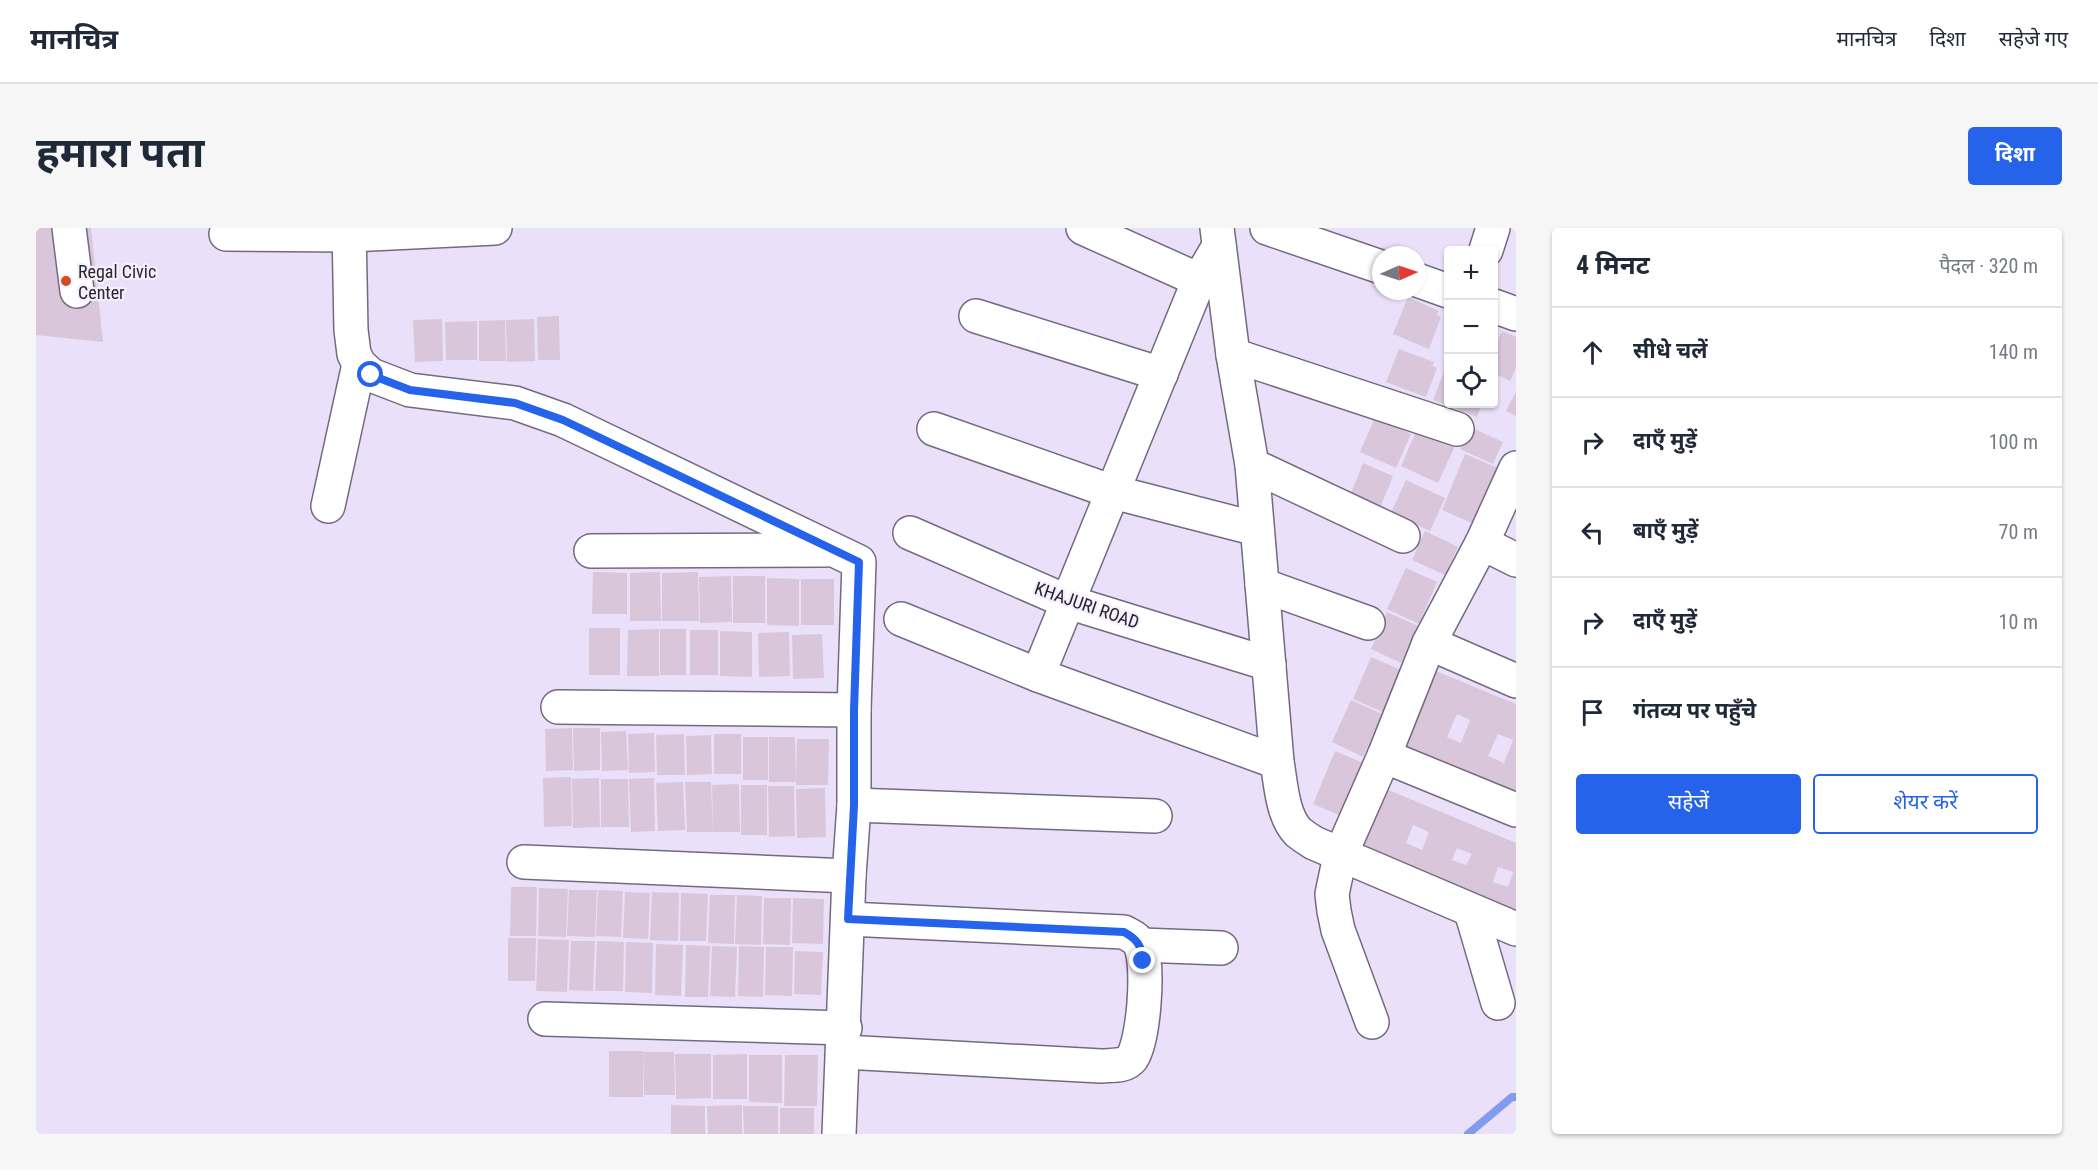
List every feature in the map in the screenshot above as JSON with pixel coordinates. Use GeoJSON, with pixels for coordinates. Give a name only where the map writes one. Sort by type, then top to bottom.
{"type":"FeatureCollection","features":[{"type":"Feature","properties":{"kind":"street"},"geometry":{"type":"LineString","coordinates":[[69,228],[77,291]]}},
{"type":"Feature","properties":{"kind":"street"},"geometry":{"type":"LineString","coordinates":[[226,234],[495,228]]}},
{"type":"Feature","properties":{"kind":"street"},"geometry":{"type":"LineString","coordinates":[[1083,228],[1199,280]]}},
{"type":"Feature","properties":{"kind":"street"},"geometry":{"type":"LineString","coordinates":[[1267,228],[1372,264]]}},
{"type":"Feature","properties":{"kind":"street"},"geometry":{"type":"LineString","coordinates":[[1487,246],[1493,228]]}},
{"type":"Feature","properties":{"kind":"street"},"geometry":{"type":"LineString","coordinates":[[350,231],[351,330],[354,354],[359,364],[371,375],[410,390],[515,403],[563,420],[859,562],[854,710],[854,805],[839,1134]]}},
{"type":"Feature","properties":{"kind":"street"},"geometry":{"type":"LineString","coordinates":[[1038,675],[1218,237]]}},
{"type":"Feature","properties":{"kind":"street"},"geometry":{"type":"LineString","coordinates":[[1218,237],[1233,355],[1252,465],[1277,762],[1282,796],[1288,816],[1298,831],[1314,843],[1340,856],[1516,929]]}},
{"type":"Feature","properties":{"kind":"street"},"geometry":{"type":"LineString","coordinates":[[1426,283],[1444,289]]}},
{"type":"Feature","properties":{"kind":"street"},"geometry":{"type":"LineString","coordinates":[[1498,307],[1516,314]]}},
{"type":"Feature","properties":{"kind":"street"},"geometry":{"type":"LineString","coordinates":[[976,316],[1161,374]]}},
{"type":"Feature","properties":{"kind":"street"},"geometry":{"type":"LineString","coordinates":[[1233,355],[1457,429]]}},
{"type":"Feature","properties":{"kind":"street"},"geometry":{"type":"LineString","coordinates":[[328,506],[359,364]]}},
{"type":"Feature","properties":{"kind":"street"},"geometry":{"type":"LineString","coordinates":[[934,429],[1113,492],[1257,529]]}},
{"type":"Feature","properties":{"kind":"street"},"geometry":{"type":"LineString","coordinates":[[1252,465],[1403,536]]}},
{"type":"Feature","properties":{"kind":"street"},"geometry":{"type":"LineString","coordinates":[[1372,1022],[1338,930],[1334,910],[1332,894],[1340,856],[1384,756],[1429,644],[1482,543],[1516,468]]}},
{"type":"Feature","properties":{"kind":"street","name":"KHAJURI ROAD"},"geometry":{"type":"LineString","coordinates":[[910,533],[1068,602],[1269,664]]}},
{"type":"Feature","properties":{"kind":"street"},"geometry":{"type":"LineString","coordinates":[[1482,543],[1516,560]]}},
{"type":"Feature","properties":{"kind":"street"},"geometry":{"type":"LineString","coordinates":[[591,551],[834,550]]}},
{"type":"Feature","properties":{"kind":"street"},"geometry":{"type":"LineString","coordinates":[[1262,585],[1368,623]]}},
{"type":"Feature","properties":{"kind":"street"},"geometry":{"type":"LineString","coordinates":[[901,619],[1038,675],[1277,762]]}},
{"type":"Feature","properties":{"kind":"street"},"geometry":{"type":"LineString","coordinates":[[1429,644],[1516,681]]}},
{"type":"Feature","properties":{"kind":"street"},"geometry":{"type":"LineString","coordinates":[[558,707],[854,710]]}},
{"type":"Feature","properties":{"kind":"street"},"geometry":{"type":"LineString","coordinates":[[1384,756],[1516,810]]}},
{"type":"Feature","properties":{"kind":"street"},"geometry":{"type":"LineString","coordinates":[[854,805],[1155,816]]}},
{"type":"Feature","properties":{"kind":"street"},"geometry":{"type":"LineString","coordinates":[[524,862],[849,876]]}},
{"type":"Feature","properties":{"kind":"street"},"geometry":{"type":"LineString","coordinates":[[1471,911],[1498,1003]]}},
{"type":"Feature","properties":{"kind":"street"},"geometry":{"type":"LineString","coordinates":[[545,1019],[844,1040],[1101,1066],[1124,1064],[1132,1058],[1138,1040],[1145,994],[1141,945],[1135,938],[1124,932],[848,919]]}},
{"type":"Feature","properties":{"kind":"street"},"geometry":{"type":"LineString","coordinates":[[1141,945],[1221,948]]}},
{"type":"Feature","properties":{"kind":"building","name":"Regal Civic Center"},"geometry":{"type":"Polygon","coordinates":[[[36,228],[91,228],[103,342],[36,335],[36,228]]]}},
{"type":"Feature","properties":{"kind":"building"},"geometry":{"type":"Polygon","coordinates":[[[1407,300],[1415,300],[1439,311],[1437,315],[1441,317],[1429,349],[1393,334],[1407,300]]]}},
{"type":"Feature","properties":{"kind":"building"},"geometry":{"type":"Polygon","coordinates":[[[559,316],[560,360],[538,360],[537,317],[559,316]]]}},
{"type":"Feature","properties":{"kind":"building"},"geometry":{"type":"Polygon","coordinates":[[[442,319],[443,361],[415,362],[413,320],[442,319]]]}},
{"type":"Feature","properties":{"kind":"building"},"geometry":{"type":"Polygon","coordinates":[[[534,319],[535,361],[507,362],[506,320],[534,319]]]}},
{"type":"Feature","properties":{"kind":"building"},"geometry":{"type":"Polygon","coordinates":[[[505,320],[506,361],[479,361],[479,321],[505,320]]]}},
{"type":"Feature","properties":{"kind":"building"},"geometry":{"type":"Polygon","coordinates":[[[477,321],[477,360],[446,360],[445,322],[477,321]]]}},
{"type":"Feature","properties":{"kind":"building"},"geometry":{"type":"Polygon","coordinates":[[[1502,331],[1516,337],[1516,368],[1510,381],[1498,375],[1498,340],[1502,331]]]}},
{"type":"Feature","properties":{"kind":"building"},"geometry":{"type":"Polygon","coordinates":[[[1399,349],[1434,362],[1432,366],[1437,368],[1426,397],[1386,382],[1399,349]]]}},
{"type":"Feature","properties":{"kind":"building"},"geometry":{"type":"Polygon","coordinates":[[[1444,372],[1444,404],[1433,400],[1444,372]]]}},
{"type":"Feature","properties":{"kind":"building"},"geometry":{"type":"Polygon","coordinates":[[[1516,392],[1516,416],[1506,411],[1516,392]]]}},
{"type":"Feature","properties":{"kind":"building"},"geometry":{"type":"Polygon","coordinates":[[[1454,408],[1480,408],[1477,417],[1454,408]]]}},
{"type":"Feature","properties":{"kind":"building"},"geometry":{"type":"Polygon","coordinates":[[[1375,417],[1411,434],[1396,468],[1360,452],[1375,417]]]}},
{"type":"Feature","properties":{"kind":"building"},"geometry":{"type":"Polygon","coordinates":[[[1470,427],[1503,442],[1493,464],[1460,449],[1470,427]]]}},
{"type":"Feature","properties":{"kind":"building"},"geometry":{"type":"Polygon","coordinates":[[[1417,429],[1455,446],[1438,483],[1401,466],[1417,429]]]}},
{"type":"Feature","properties":{"kind":"building"},"geometry":{"type":"Polygon","coordinates":[[[1465,454],[1498,468],[1474,524],[1442,510],[1465,454]]]}},
{"type":"Feature","properties":{"kind":"building"},"geometry":{"type":"Polygon","coordinates":[[[1363,463],[1393,476],[1380,508],[1350,496],[1363,463]]]}},
{"type":"Feature","properties":{"kind":"building"},"geometry":{"type":"Polygon","coordinates":[[[1406,480],[1445,498],[1430,531],[1391,513],[1406,480]]]}},
{"type":"Feature","properties":{"kind":"building"},"geometry":{"type":"Polygon","coordinates":[[[1425,531],[1458,547],[1445,575],[1412,560],[1425,531]]]}},
{"type":"Feature","properties":{"kind":"building"},"geometry":{"type":"Polygon","coordinates":[[[1406,568],[1437,582],[1419,624],[1387,609],[1406,568]]]}},
{"type":"Feature","properties":{"kind":"building"},"geometry":{"type":"Polygon","coordinates":[[[593,572],[627,573],[627,614],[592,614],[593,572]]]}},
{"type":"Feature","properties":{"kind":"building"},"geometry":{"type":"Polygon","coordinates":[[[660,572],[661,621],[630,621],[630,573],[660,572]]]}},
{"type":"Feature","properties":{"kind":"building"},"geometry":{"type":"Polygon","coordinates":[[[698,572],[699,621],[662,621],[662,573],[698,572]]]}},
{"type":"Feature","properties":{"kind":"building"},"geometry":{"type":"Polygon","coordinates":[[[731,576],[732,622],[700,623],[699,577],[731,576]]]}},
{"type":"Feature","properties":{"kind":"building"},"geometry":{"type":"Polygon","coordinates":[[[733,576],[765,576],[765,623],[733,623],[733,576]]]}},
{"type":"Feature","properties":{"kind":"building"},"geometry":{"type":"Polygon","coordinates":[[[767,578],[799,579],[799,626],[767,625],[767,578]]]}},
{"type":"Feature","properties":{"kind":"building"},"geometry":{"type":"Polygon","coordinates":[[[801,579],[834,579],[834,625],[801,625],[801,579]]]}},
{"type":"Feature","properties":{"kind":"building"},"geometry":{"type":"Polygon","coordinates":[[[1387,612],[1418,626],[1401,663],[1371,649],[1387,612]]]}},
{"type":"Feature","properties":{"kind":"building"},"geometry":{"type":"Polygon","coordinates":[[[589,628],[620,628],[620,675],[589,675],[589,628]]]}},
{"type":"Feature","properties":{"kind":"building"},"geometry":{"type":"Polygon","coordinates":[[[659,629],[659,676],[627,676],[628,630],[659,629]]]}},
{"type":"Feature","properties":{"kind":"building"},"geometry":{"type":"Polygon","coordinates":[[[660,629],[686,629],[686,675],[660,675],[660,629]]]}},
{"type":"Feature","properties":{"kind":"building"},"geometry":{"type":"Polygon","coordinates":[[[690,630],[718,630],[718,675],[690,675],[690,630]]]}},
{"type":"Feature","properties":{"kind":"building"},"geometry":{"type":"Polygon","coordinates":[[[720,631],[752,632],[752,677],[720,676],[720,631]]]}},
{"type":"Feature","properties":{"kind":"building"},"geometry":{"type":"Polygon","coordinates":[[[789,632],[790,676],[759,677],[758,633],[789,632]]]}},
{"type":"Feature","properties":{"kind":"building"},"geometry":{"type":"Polygon","coordinates":[[[822,634],[824,678],[793,679],[792,635],[822,634]]]}},
{"type":"Feature","properties":{"kind":"building"},"geometry":{"type":"Polygon","coordinates":[[[1371,657],[1401,670],[1383,712],[1353,699],[1371,657]]]}},
{"type":"Feature","properties":{"kind":"building"},"geometry":{"type":"Polygon","coordinates":[[[1436,671],[1516,704],[1516,793],[1406,747],[1436,671]],[[1457,714],[1447,737],[1461,743],[1470,720],[1457,714]],[[1498,734],[1488,756],[1504,763],[1513,740],[1498,734]]]}},
{"type":"Feature","properties":{"kind":"building"},"geometry":{"type":"Polygon","coordinates":[[[1351,700],[1382,714],[1363,757],[1332,742],[1351,700]]]}},
{"type":"Feature","properties":{"kind":"building"},"geometry":{"type":"Polygon","coordinates":[[[572,728],[573,770],[546,771],[545,729],[572,728]]]}},
{"type":"Feature","properties":{"kind":"building"},"geometry":{"type":"Polygon","coordinates":[[[573,728],[600,728],[600,770],[574,771],[573,728]]]}},
{"type":"Feature","properties":{"kind":"building"},"geometry":{"type":"Polygon","coordinates":[[[626,731],[628,770],[602,771],[601,732],[626,731]]]}},
{"type":"Feature","properties":{"kind":"building"},"geometry":{"type":"Polygon","coordinates":[[[654,733],[655,772],[629,773],[628,734],[654,733]]]}},
{"type":"Feature","properties":{"kind":"building"},"geometry":{"type":"Polygon","coordinates":[[[684,734],[685,775],[657,775],[656,735],[684,734]]]}},
{"type":"Feature","properties":{"kind":"building"},"geometry":{"type":"Polygon","coordinates":[[[714,734],[741,734],[741,774],[714,774],[714,734]]]}},
{"type":"Feature","properties":{"kind":"building"},"geometry":{"type":"Polygon","coordinates":[[[711,735],[712,774],[687,775],[686,736],[711,735]]]}},
{"type":"Feature","properties":{"kind":"building"},"geometry":{"type":"Polygon","coordinates":[[[743,737],[768,737],[768,780],[743,780],[743,737]]]}},
{"type":"Feature","properties":{"kind":"building"},"geometry":{"type":"Polygon","coordinates":[[[769,737],[795,737],[796,782],[769,782],[769,737]]]}},
{"type":"Feature","properties":{"kind":"building"},"geometry":{"type":"Polygon","coordinates":[[[797,739],[829,739],[828,785],[796,785],[797,739]]]}},
{"type":"Feature","properties":{"kind":"building"},"geometry":{"type":"Polygon","coordinates":[[[1335,751],[1368,765],[1346,818],[1313,804],[1335,751]]]}},
{"type":"Feature","properties":{"kind":"building"},"geometry":{"type":"Polygon","coordinates":[[[571,777],[572,826],[544,827],[543,778],[571,777]]]}},
{"type":"Feature","properties":{"kind":"building"},"geometry":{"type":"Polygon","coordinates":[[[599,778],[600,827],[573,828],[572,779],[599,778]]]}},
{"type":"Feature","properties":{"kind":"building"},"geometry":{"type":"Polygon","coordinates":[[[654,778],[655,831],[631,832],[629,779],[654,778]]]}},
{"type":"Feature","properties":{"kind":"building"},"geometry":{"type":"Polygon","coordinates":[[[601,779],[628,779],[629,827],[601,827],[601,779]]]}},
{"type":"Feature","properties":{"kind":"building"},"geometry":{"type":"Polygon","coordinates":[[[683,782],[685,830],[658,831],[656,783],[683,782]]]}},
{"type":"Feature","properties":{"kind":"building"},"geometry":{"type":"Polygon","coordinates":[[[685,782],[711,782],[713,832],[687,832],[685,782]]]}},
{"type":"Feature","properties":{"kind":"building"},"geometry":{"type":"Polygon","coordinates":[[[739,784],[740,832],[713,832],[712,785],[739,784]]]}},
{"type":"Feature","properties":{"kind":"building"},"geometry":{"type":"Polygon","coordinates":[[[741,785],[767,785],[767,835],[741,835],[741,785]]]}},
{"type":"Feature","properties":{"kind":"building"},"geometry":{"type":"Polygon","coordinates":[[[768,786],[794,786],[795,836],[769,837],[768,786]]]}},
{"type":"Feature","properties":{"kind":"building"},"geometry":{"type":"Polygon","coordinates":[[[825,788],[826,837],[797,838],[796,789],[825,788]]]}},
{"type":"Feature","properties":{"kind":"building"},"geometry":{"type":"Polygon","coordinates":[[[1386,789],[1516,843],[1516,915],[1361,851],[1386,789]],[[1413,825],[1406,843],[1422,850],[1429,832],[1413,825]],[[1457,848],[1452,860],[1466,865],[1472,854],[1457,848]],[[1498,867],[1493,882],[1508,887],[1513,872],[1498,867]]]}},
{"type":"Feature","properties":{"kind":"building"},"geometry":{"type":"Polygon","coordinates":[[[511,887],[537,887],[536,936],[510,936],[511,887]]]}},
{"type":"Feature","properties":{"kind":"building"},"geometry":{"type":"Polygon","coordinates":[[[539,888],[568,889],[566,937],[538,936],[539,888]]]}},
{"type":"Feature","properties":{"kind":"building"},"geometry":{"type":"Polygon","coordinates":[[[569,890],[597,890],[595,937],[567,936],[569,890]]]}},
{"type":"Feature","properties":{"kind":"building"},"geometry":{"type":"Polygon","coordinates":[[[598,890],[623,891],[621,937],[596,936],[598,890]]]}},
{"type":"Feature","properties":{"kind":"building"},"geometry":{"type":"Polygon","coordinates":[[[625,892],[650,893],[648,939],[623,938],[625,892]]]}},
{"type":"Feature","properties":{"kind":"building"},"geometry":{"type":"Polygon","coordinates":[[[652,892],[679,893],[678,941],[650,940],[652,892]]]}},
{"type":"Feature","properties":{"kind":"building"},"geometry":{"type":"Polygon","coordinates":[[[681,893],[708,894],[706,941],[680,941],[681,893]]]}},
{"type":"Feature","properties":{"kind":"building"},"geometry":{"type":"Polygon","coordinates":[[[710,895],[735,895],[734,944],[708,943],[710,895]]]}},
{"type":"Feature","properties":{"kind":"building"},"geometry":{"type":"Polygon","coordinates":[[[737,895],[762,896],[761,945],[735,944],[737,895]]]}},
{"type":"Feature","properties":{"kind":"building"},"geometry":{"type":"Polygon","coordinates":[[[764,898],[791,898],[790,945],[763,944],[764,898]]]}},
{"type":"Feature","properties":{"kind":"building"},"geometry":{"type":"Polygon","coordinates":[[[793,898],[824,899],[823,944],[792,943],[793,898]]]}},
{"type":"Feature","properties":{"kind":"building"},"geometry":{"type":"Polygon","coordinates":[[[508,938],[536,938],[535,981],[508,981],[508,938]]]}},
{"type":"Feature","properties":{"kind":"building"},"geometry":{"type":"Polygon","coordinates":[[[538,939],[569,940],[567,992],[536,991],[538,939]]]}},
{"type":"Feature","properties":{"kind":"building"},"geometry":{"type":"Polygon","coordinates":[[[571,941],[595,941],[593,991],[569,990],[571,941]]]}},
{"type":"Feature","properties":{"kind":"building"},"geometry":{"type":"Polygon","coordinates":[[[597,941],[624,942],[623,991],[595,991],[597,941]]]}},
{"type":"Feature","properties":{"kind":"building"},"geometry":{"type":"Polygon","coordinates":[[[626,942],[653,943],[652,993],[625,992],[626,942]]]}},
{"type":"Feature","properties":{"kind":"building"},"geometry":{"type":"Polygon","coordinates":[[[656,944],[683,945],[681,996],[655,995],[656,944]]]}},
{"type":"Feature","properties":{"kind":"building"},"geometry":{"type":"Polygon","coordinates":[[[686,945],[710,946],[708,997],[685,997],[686,945]]]}},
{"type":"Feature","properties":{"kind":"building"},"geometry":{"type":"Polygon","coordinates":[[[712,946],[737,947],[735,997],[710,996],[712,946]]]}},
{"type":"Feature","properties":{"kind":"building"},"geometry":{"type":"Polygon","coordinates":[[[739,946],[764,947],[763,997],[738,996],[739,946]]]}},
{"type":"Feature","properties":{"kind":"building"},"geometry":{"type":"Polygon","coordinates":[[[766,947],[793,947],[792,996],[765,995],[766,947]]]}},
{"type":"Feature","properties":{"kind":"building"},"geometry":{"type":"Polygon","coordinates":[[[795,951],[823,952],[821,995],[794,994],[795,951]]]}},
{"type":"Feature","properties":{"kind":"building"},"geometry":{"type":"Polygon","coordinates":[[[609,1051],[643,1051],[643,1097],[609,1097],[609,1051]]]}},
{"type":"Feature","properties":{"kind":"building"},"geometry":{"type":"Polygon","coordinates":[[[643,1052],[674,1052],[675,1095],[644,1095],[643,1052]]]}},
{"type":"Feature","properties":{"kind":"building"},"geometry":{"type":"Polygon","coordinates":[[[675,1054],[711,1054],[711,1098],[676,1099],[675,1054]]]}},
{"type":"Feature","properties":{"kind":"building"},"geometry":{"type":"Polygon","coordinates":[[[747,1054],[747,1099],[713,1099],[713,1055],[747,1054]]]}},
{"type":"Feature","properties":{"kind":"building"},"geometry":{"type":"Polygon","coordinates":[[[749,1055],[782,1055],[782,1103],[749,1102],[749,1055]]]}},
{"type":"Feature","properties":{"kind":"building"},"geometry":{"type":"Polygon","coordinates":[[[785,1055],[818,1055],[817,1106],[784,1106],[785,1055]]]}},
{"type":"Feature","properties":{"kind":"building"},"geometry":{"type":"Polygon","coordinates":[[[671,1105],[705,1106],[705,1134],[671,1134],[671,1105]]]}},
{"type":"Feature","properties":{"kind":"building"},"geometry":{"type":"Polygon","coordinates":[[[742,1105],[742,1134],[708,1134],[707,1106],[742,1105]]]}},
{"type":"Feature","properties":{"kind":"building"},"geometry":{"type":"Polygon","coordinates":[[[743,1106],[778,1106],[778,1134],[744,1134],[743,1106]]]}},
{"type":"Feature","properties":{"kind":"building"},"geometry":{"type":"Polygon","coordinates":[[[780,1108],[814,1108],[814,1134],[780,1134],[780,1108]]]}},
{"type":"Feature","properties":{"kind":"waterway"},"geometry":{"type":"LineString","coordinates":[[1468,1134],[1512,1097],[1516,1097]]}},
{"type":"Feature","properties":{"kind":"place","name":"Regal Civic Center"},"geometry":{"type":"Point","coordinates":[66,281]}},
{"type":"Feature","properties":{"kind":"route"},"geometry":{"type":"LineString","coordinates":[[371,375],[410,390],[515,403],[563,420],[859,562],[854,710],[854,805],[848,919],[1124,932],[1135,938],[1141,945],[1143,961]]}}]}
